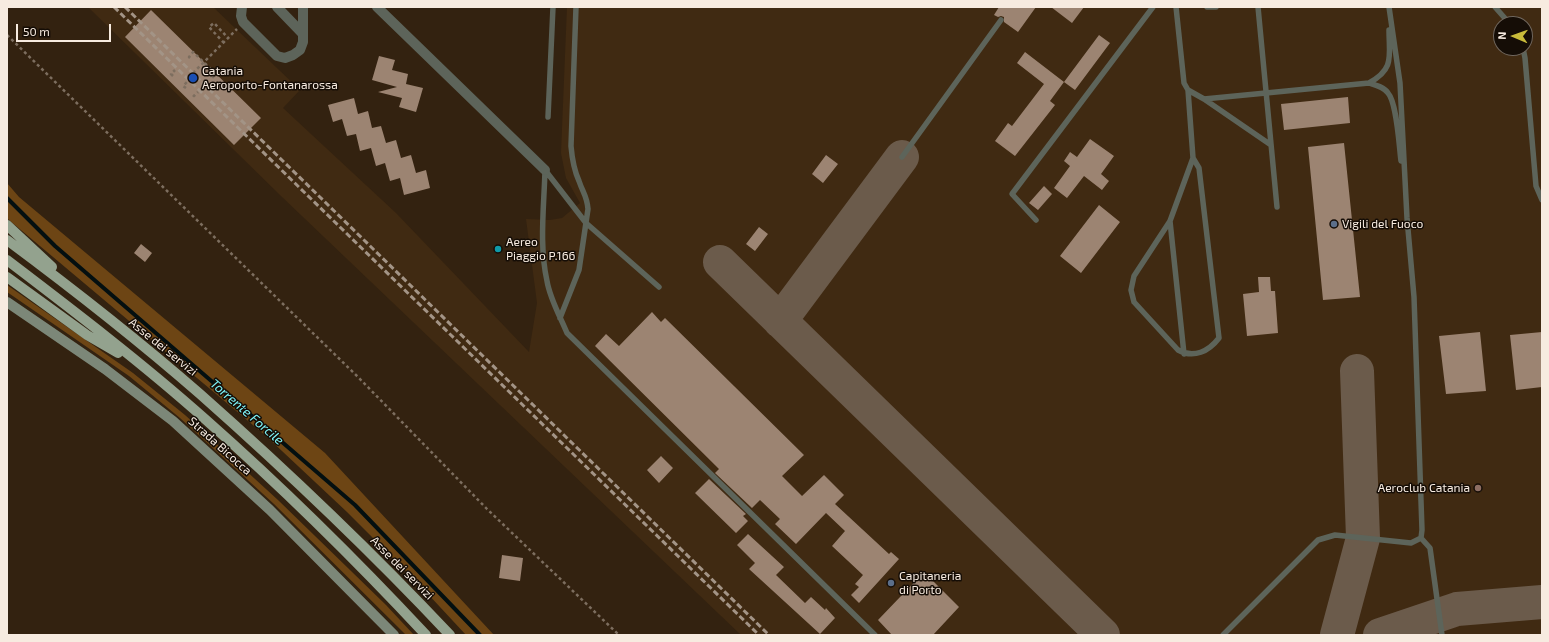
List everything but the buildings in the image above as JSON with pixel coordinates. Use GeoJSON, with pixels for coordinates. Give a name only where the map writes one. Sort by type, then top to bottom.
{"type":"FeatureCollection","features":[{"type":"Feature","properties":{"kind":"main road"},"geometry":{"type":"LineString","coordinates":[[7,225],[42,257],[73,289]]}},
{"type":"Feature","properties":{"kind":"main road","name":"Asse dei servizi"},"geometry":{"type":"LineString","coordinates":[[7,240],[73,289],[199,393],[298,482],[405,588],[450,635]]}},
{"type":"Feature","properties":{"kind":"main road"},"geometry":{"type":"LineString","coordinates":[[7,260],[66,304],[205,419],[286,494],[393,599],[426,635]]}},
{"type":"Feature","properties":{"kind":"main road"},"geometry":{"type":"LineString","coordinates":[[7,277],[87,335],[150,373]]}},
{"type":"Feature","properties":{"kind":"main road","name":"Strada Bicocca"},"geometry":{"type":"LineString","coordinates":[[7,302],[105,369],[173,422],[270,510],[394,635]]}},
{"type":"Feature","properties":{"kind":"street"},"geometry":{"type":"LineString","coordinates":[[242,7],[241,16],[243,22],[277,56],[285,58],[293,56],[300,50],[303,42],[302,7]]}},
{"type":"Feature","properties":{"kind":"street"},"geometry":{"type":"LineString","coordinates":[[277,7],[303,34]]}},
{"type":"Feature","properties":{"kind":"street"},"geometry":{"type":"LineString","coordinates":[[377,7],[545,170]]}},
{"type":"Feature","properties":{"kind":"lane"},"geometry":{"type":"LineString","coordinates":[[548,117],[553,7]]}},
{"type":"Feature","properties":{"kind":"lane"},"geometry":{"type":"LineString","coordinates":[[560,318],[579,270],[588,199],[579,182],[573,163],[571,146],[576,7]]}},
{"type":"Feature","properties":{"kind":"lane"},"geometry":{"type":"LineString","coordinates":[[1036,220],[1012,194],[1153,7]]}},
{"type":"Feature","properties":{"kind":"lane"},"geometry":{"type":"LineString","coordinates":[[1171,7],[1175,11],[1178,18]]}},
{"type":"Feature","properties":{"kind":"lane"},"geometry":{"type":"LineString","coordinates":[[1176,7],[1184,83],[1188,90],[1194,158],[1199,168],[1219,338],[1212,347],[1200,354],[1184,354],[1178,350],[1134,302],[1131,290],[1134,276],[1170,221],[1194,158]]}},
{"type":"Feature","properties":{"kind":"lane"},"geometry":{"type":"LineString","coordinates":[[1207,7],[1216,7]]}},
{"type":"Feature","properties":{"kind":"lane"},"geometry":{"type":"LineString","coordinates":[[1258,7],[1278,207]]}},
{"type":"Feature","properties":{"kind":"lane"},"geometry":{"type":"LineString","coordinates":[[1495,7],[1503,16]]}},
{"type":"Feature","properties":{"kind":"lane"},"geometry":{"type":"LineString","coordinates":[[1369,83],[1378,78],[1387,70],[1389,61],[1389,9]]}},
{"type":"Feature","properties":{"kind":"lane"},"geometry":{"type":"LineString","coordinates":[[1389,9],[1400,83],[1407,218]]}},
{"type":"Feature","properties":{"kind":"lane"},"geometry":{"type":"LineString","coordinates":[[902,157],[1001,20]]}},
{"type":"Feature","properties":{"kind":"lane"},"geometry":{"type":"LineString","coordinates":[[1525,56],[1536,186],[1542,200]]}},
{"type":"Feature","properties":{"kind":"lane"},"geometry":{"type":"LineString","coordinates":[[1204,99],[1369,83],[1382,87],[1389,93],[1394,104],[1414,297],[1422,530],[1421,538],[1430,548],[1442,635]]}},
{"type":"Feature","properties":{"kind":"lane"},"geometry":{"type":"LineString","coordinates":[[1188,90],[1204,99],[1271,145]]}},
{"type":"Feature","properties":{"kind":"lane"},"geometry":{"type":"LineString","coordinates":[[545,170],[586,224],[659,288]]}},
{"type":"Feature","properties":{"kind":"lane"},"geometry":{"type":"LineString","coordinates":[[545,170],[542,250],[547,282],[567,333],[875,635]]}},
{"type":"Feature","properties":{"kind":"lane"},"geometry":{"type":"LineString","coordinates":[[1170,221],[1184,354]]}},
{"type":"Feature","properties":{"kind":"lane"},"geometry":{"type":"LineString","coordinates":[[1223,635],[1318,540],[1335,535],[1411,543],[1421,538]]}},
{"type":"Feature","properties":{"kind":"path"},"geometry":{"type":"LineString","coordinates":[[193,73],[229,39],[214,23],[209,27],[224,43]]}},
{"type":"Feature","properties":{"kind":"path"},"geometry":{"type":"LineString","coordinates":[[7,35],[358,377],[487,509],[620,635]]}},
{"type":"Feature","properties":{"kind":"path"},"geometry":{"type":"LineString","coordinates":[[190,58],[189,57],[194,52],[216,74],[211,79],[210,78]]}},
{"type":"Feature","properties":{"kind":"path"},"geometry":{"type":"LineString","coordinates":[[200,67],[203,70]]}},
{"type":"Feature","properties":{"kind":"path"},"geometry":{"type":"LineString","coordinates":[[173,76],[171,74],[175,70]]}},
{"type":"Feature","properties":{"kind":"path"},"geometry":{"type":"LineString","coordinates":[[186,88],[183,86],[187,82]]}},
{"type":"Feature","properties":{"kind":"path"},"geometry":{"type":"LineString","coordinates":[[193,95],[194,96],[198,92]]}},
{"type":"Feature","properties":{"kind":"shaded area"},"geometry":{"type":"Polygon","coordinates":[[[88,7],[213,7],[300,90],[283,108],[396,213],[529,352],[537,303],[526,219],[550,220],[562,218],[580,203],[566,178],[561,153],[567,7],[1542,7],[1542,635],[741,635],[281,196],[88,7]]]}},
{"type":"Feature","properties":{"kind":"shaded area"},"geometry":{"type":"Polygon","coordinates":[[[7,183],[19,197],[325,453],[494,635],[466,635],[414,579],[347,512],[266,436],[9,220],[7,218],[7,183]]]}},
{"type":"Feature","properties":{"kind":"shaded area"},"geometry":{"type":"Polygon","coordinates":[[[7,285],[133,373],[185,415],[278,500],[386,605],[414,635],[406,635],[274,504],[180,418],[129,376],[7,292],[7,285]]]}},
{"type":"Feature","properties":{"kind":"waterway","name":"Torrente Forcile"},"geometry":{"type":"LineString","coordinates":[[7,198],[55,246],[355,505],[480,635]]}},
{"type":"Feature","properties":{"kind":"taxiway"},"geometry":{"type":"LineString","coordinates":[[780,321],[902,157]]}},
{"type":"Feature","properties":{"kind":"taxiway"},"geometry":{"type":"LineString","coordinates":[[720,262],[1103,635]]}},
{"type":"Feature","properties":{"kind":"taxiway"},"geometry":{"type":"LineString","coordinates":[[1337,635],[1363,538],[1357,371]]}},
{"type":"Feature","properties":{"kind":"taxiway"},"geometry":{"type":"LineString","coordinates":[[1380,635],[1457,609],[1542,602]]}},
{"type":"Feature","properties":{"kind":"railway"},"geometry":{"type":"LineString","coordinates":[[114,7],[759,635]]}},
{"type":"Feature","properties":{"kind":"railway"},"geometry":{"type":"LineString","coordinates":[[125,7],[769,635]]}},
{"type":"Feature","properties":{"kind":"place","name":"Catania Aeroporto-Fontanarossa"},"geometry":{"type":"Point","coordinates":[193,78]}},
{"type":"Feature","properties":{"kind":"place","name":"Vigili del Fuoco"},"geometry":{"type":"Point","coordinates":[1334,224]}},
{"type":"Feature","properties":{"kind":"place","name":"Aereo Piaggio P.166"},"geometry":{"type":"Point","coordinates":[498,249]}},
{"type":"Feature","properties":{"kind":"place","name":"Aeroclub Catania"},"geometry":{"type":"Point","coordinates":[1478,488]}},
{"type":"Feature","properties":{"kind":"place","name":"Capitaneria di Porto"},"geometry":{"type":"Point","coordinates":[891,583]}}]}
